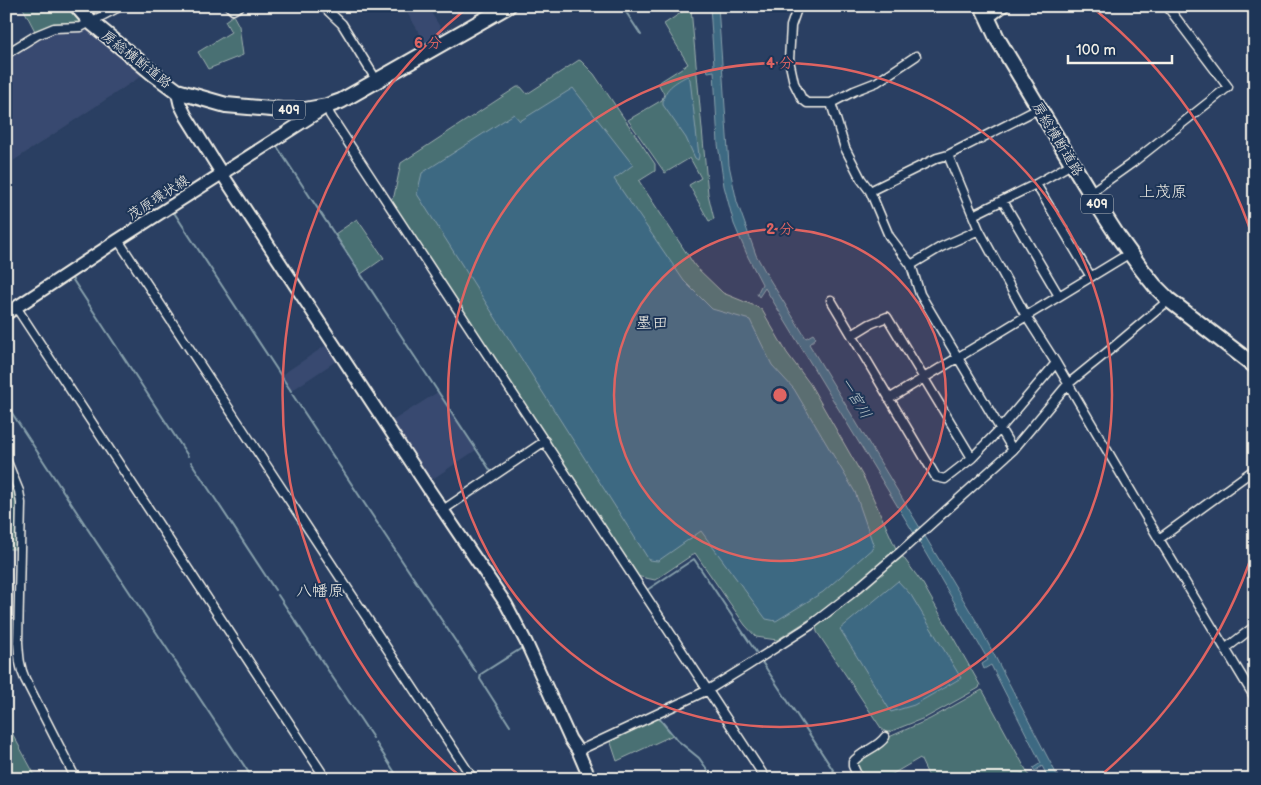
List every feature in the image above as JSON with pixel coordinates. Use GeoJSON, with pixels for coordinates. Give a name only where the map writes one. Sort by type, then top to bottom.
{"type":"FeatureCollection","features":[{"type":"Feature","properties":{"kind":"highway","name":"房総横断道路"},"geometry":{"type":"LineString","coordinates":[[77,6],[90,22],[177,91],[226,105],[282,110],[305,110],[341,101],[502,8]]}},
{"type":"Feature","properties":{"kind":"highway","name":"房総横断道路"},"geometry":{"type":"LineString","coordinates":[[984,12],[997,38],[1090,193],[1154,286],[1169,300],[1255,366]]}},
{"type":"Feature","properties":{"kind":"street"},"geometry":{"type":"LineString","coordinates":[[6,54],[37,35],[54,28],[80,27],[121,6]]}},
{"type":"Feature","properties":{"kind":"street"},"geometry":{"type":"LineString","coordinates":[[229,6],[233,10],[240,6]]}},
{"type":"Feature","properties":{"kind":"street"},"geometry":{"type":"LineString","coordinates":[[323,6],[342,24],[377,81]]}},
{"type":"Feature","properties":{"kind":"street"},"geometry":{"type":"LineString","coordinates":[[798,6],[791,26],[789,60],[794,83],[802,99],[807,103],[830,103],[877,82],[916,56]]}},
{"type":"Feature","properties":{"kind":"street"},"geometry":{"type":"LineString","coordinates":[[984,12],[1002,6]]}},
{"type":"Feature","properties":{"kind":"street"},"geometry":{"type":"LineString","coordinates":[[1090,193],[1132,163],[1228,87],[1167,6]]}},
{"type":"Feature","properties":{"kind":"street"},"geometry":{"type":"LineString","coordinates":[[177,91],[180,104],[186,116],[222,174],[506,604],[526,642],[545,687],[570,739],[578,751],[590,779]]}},
{"type":"Feature","properties":{"kind":"street"},"geometry":{"type":"LineString","coordinates":[[830,103],[845,148],[861,179],[870,191],[889,236],[911,265],[920,294],[1013,450]]}},
{"type":"Feature","properties":{"kind":"street"},"geometry":{"type":"LineString","coordinates":[[327,106],[330,114],[766,779]]}},
{"type":"Feature","properties":{"kind":"street","name":"茂原環状線"},"geometry":{"type":"LineString","coordinates":[[6,314],[327,106]]}},
{"type":"Feature","properties":{"kind":"street"},"geometry":{"type":"LineString","coordinates":[[870,191],[937,158],[948,155],[1040,108]]}},
{"type":"Feature","properties":{"kind":"street"},"geometry":{"type":"LineString","coordinates":[[948,155],[978,230],[1026,316],[1056,363],[1224,649],[1255,698]]}},
{"type":"Feature","properties":{"kind":"street"},"geometry":{"type":"LineString","coordinates":[[973,215],[1036,184],[1073,163]]}},
{"type":"Feature","properties":{"kind":"street"},"geometry":{"type":"LineString","coordinates":[[1036,184],[1091,277]]}},
{"type":"Feature","properties":{"kind":"street"},"geometry":{"type":"LineString","coordinates":[[1003,201],[1059,296]]}},
{"type":"Feature","properties":{"kind":"street"},"geometry":{"type":"LineString","coordinates":[[911,265],[978,230]]}},
{"type":"Feature","properties":{"kind":"street"},"geometry":{"type":"LineString","coordinates":[[118,240],[473,779]]}},
{"type":"Feature","properties":{"kind":"street"},"geometry":{"type":"LineString","coordinates":[[889,399],[1130,253]]}},
{"type":"Feature","properties":{"kind":"street"},"geometry":{"type":"LineString","coordinates":[[830,300],[936,477],[940,479],[945,479],[972,458],[1000,429],[1056,363]]}},
{"type":"Feature","properties":{"kind":"street"},"geometry":{"type":"LineString","coordinates":[[578,751],[708,690],[811,624],[852,594],[1013,450],[1068,384],[1169,300]]}},
{"type":"Feature","properties":{"kind":"street"},"geometry":{"type":"LineString","coordinates":[[16,307],[326,779]]}},
{"type":"Feature","properties":{"kind":"street"},"geometry":{"type":"LineString","coordinates":[[852,335],[887,316],[972,458]]}},
{"type":"Feature","properties":{"kind":"street"},"geometry":{"type":"LineString","coordinates":[[443,510],[545,441]]}},
{"type":"Feature","properties":{"kind":"street"},"geometry":{"type":"LineString","coordinates":[[6,459],[20,490],[21,503],[18,642],[20,668],[76,779]]}},
{"type":"Feature","properties":{"kind":"street"},"geometry":{"type":"LineString","coordinates":[[1159,539],[1255,469]]}},
{"type":"Feature","properties":{"kind":"street"},"geometry":{"type":"LineString","coordinates":[[1224,649],[1255,626]]}},
{"type":"Feature","properties":{"kind":"street"},"geometry":{"type":"LineString","coordinates":[[859,779],[853,762],[858,756],[882,741],[885,737]]}},
{"type":"Feature","properties":{"kind":"shaded area"},"geometry":{"type":"Polygon","coordinates":[[[412,6],[427,6],[445,35],[427,45],[406,11],[412,6]]]}},
{"type":"Feature","properties":{"kind":"shaded area","name":"一宮川"},"geometry":{"type":"Polygon","coordinates":[[[710,6],[718,6],[729,165],[737,202],[756,255],[806,338],[813,334],[816,338],[809,344],[978,624],[1059,779],[1049,779],[1042,766],[1035,771],[1033,768],[1041,763],[991,665],[984,669],[982,664],[988,660],[984,653],[915,535],[765,288],[759,297],[757,294],[762,284],[734,224],[724,186],[718,144],[714,71],[708,72],[707,69],[714,66],[710,6]]]}},
{"type":"Feature","properties":{"kind":"shaded area"},"geometry":{"type":"Polygon","coordinates":[[[89,27],[146,73],[10,163],[6,157],[6,56],[50,31],[89,27]]]}},
{"type":"Feature","properties":{"kind":"shaded area"},"geometry":{"type":"Polygon","coordinates":[[[687,76],[690,79],[698,160],[695,158],[686,138],[663,105],[663,99],[667,90],[687,76]]]}},
{"type":"Feature","properties":{"kind":"shaded area"},"geometry":{"type":"Polygon","coordinates":[[[573,88],[633,165],[614,179],[684,281],[712,309],[750,320],[772,365],[794,389],[855,492],[874,547],[823,592],[776,621],[766,619],[701,531],[658,561],[649,560],[417,194],[422,173],[514,114],[520,121],[573,88]]]}},
{"type":"Feature","properties":{"kind":"shaded area"},"geometry":{"type":"Polygon","coordinates":[[[328,344],[339,359],[291,391],[280,376],[328,344]]]}},
{"type":"Feature","properties":{"kind":"shaded area"},"geometry":{"type":"Polygon","coordinates":[[[438,392],[476,450],[428,482],[389,423],[438,392]]]}},
{"type":"Feature","properties":{"kind":"shaded area"},"geometry":{"type":"Polygon","coordinates":[[[898,581],[911,595],[961,678],[914,705],[891,712],[840,629],[898,581]]]}},
{"type":"Feature","properties":{"kind":"green space"},"geometry":{"type":"Polygon","coordinates":[[[22,6],[70,6],[84,24],[36,33],[22,6]]]}},
{"type":"Feature","properties":{"kind":"green space"},"geometry":{"type":"Polygon","coordinates":[[[690,7],[708,194],[714,219],[709,221],[689,185],[701,178],[690,158],[665,173],[628,120],[662,100],[664,94],[658,83],[688,64],[664,24],[690,7]]]}},
{"type":"Feature","properties":{"kind":"green space"},"geometry":{"type":"Polygon","coordinates":[[[233,15],[239,26],[243,55],[208,69],[198,52],[231,32],[225,21],[233,15]]]}},
{"type":"Feature","properties":{"kind":"green space"},"geometry":{"type":"Polygon","coordinates":[[[579,60],[594,74],[655,164],[655,171],[639,181],[695,266],[723,293],[762,310],[787,353],[810,384],[865,480],[897,551],[827,608],[777,640],[756,637],[745,625],[695,553],[655,580],[636,576],[390,201],[394,196],[401,163],[517,87],[521,87],[527,94],[579,60]]]}},
{"type":"Feature","properties":{"kind":"green space"},"geometry":{"type":"Polygon","coordinates":[[[357,219],[384,258],[361,274],[335,234],[357,219]]]}},
{"type":"Feature","properties":{"kind":"green space"},"geometry":{"type":"Polygon","coordinates":[[[6,465],[17,492],[19,549],[6,549],[6,465]]]}},
{"type":"Feature","properties":{"kind":"green space"},"geometry":{"type":"Polygon","coordinates":[[[900,556],[903,557],[923,584],[980,685],[979,688],[927,717],[886,732],[881,728],[817,632],[816,625],[846,604],[900,556]]]}},
{"type":"Feature","properties":{"kind":"green space"},"geometry":{"type":"Polygon","coordinates":[[[982,690],[1031,779],[930,779],[920,758],[884,779],[861,779],[854,763],[889,737],[930,719],[982,690]]]}},
{"type":"Feature","properties":{"kind":"green space"},"geometry":{"type":"Polygon","coordinates":[[[658,717],[673,735],[617,761],[610,740],[658,717]]]}},
{"type":"Feature","properties":{"kind":"green space"},"geometry":{"type":"Polygon","coordinates":[[[6,722],[37,779],[6,779],[6,722]]]}},
{"type":"Feature","properties":{"kind":"waterway"},"geometry":{"type":"LineString","coordinates":[[622,6],[641,35]]}},
{"type":"Feature","properties":{"kind":"waterway"},"geometry":{"type":"LineString","coordinates":[[276,145],[404,340]]}},
{"type":"Feature","properties":{"kind":"waterway"},"geometry":{"type":"LineString","coordinates":[[173,211],[291,391]]}},
{"type":"Feature","properties":{"kind":"waterway"},"geometry":{"type":"LineString","coordinates":[[71,277],[188,456]]}},
{"type":"Feature","properties":{"kind":"waterway"},"geometry":{"type":"LineString","coordinates":[[405,342],[492,473]]}},
{"type":"Feature","properties":{"kind":"waterway"},"geometry":{"type":"LineString","coordinates":[[292,394],[378,524]]}},
{"type":"Feature","properties":{"kind":"waterway"},"geometry":{"type":"LineString","coordinates":[[6,404],[86,526]]}},
{"type":"Feature","properties":{"kind":"waterway"},"geometry":{"type":"LineString","coordinates":[[191,462],[275,590]]}},
{"type":"Feature","properties":{"kind":"waterway"},"geometry":{"type":"LineString","coordinates":[[379,526],[476,672]]}},
{"type":"Feature","properties":{"kind":"waterway"},"geometry":{"type":"LineString","coordinates":[[87,528],[174,659]]}},
{"type":"Feature","properties":{"kind":"waterway"},"geometry":{"type":"LineString","coordinates":[[649,594],[647,590],[694,559],[756,652]]}},
{"type":"Feature","properties":{"kind":"waterway"},"geometry":{"type":"LineString","coordinates":[[278,595],[373,738]]}},
{"type":"Feature","properties":{"kind":"waterway"},"geometry":{"type":"LineString","coordinates":[[510,726],[480,679],[481,674],[522,648]]}},
{"type":"Feature","properties":{"kind":"waterway"},"geometry":{"type":"LineString","coordinates":[[175,661],[253,779]]}},
{"type":"Feature","properties":{"kind":"waterway"},"geometry":{"type":"LineString","coordinates":[[762,662],[839,779]]}},
{"type":"Feature","properties":{"kind":"waterway"},"geometry":{"type":"LineString","coordinates":[[658,717],[677,740],[699,758],[714,779]]}},
{"type":"Feature","properties":{"kind":"waterway"},"geometry":{"type":"LineString","coordinates":[[376,743],[399,779]]}},
{"type":"Feature","properties":{"kind":"waterway"},"geometry":{"type":"LineString","coordinates":[[1004,779],[1023,774]]}},
{"type":"Feature","properties":{"kind":"district","name":"上茂原"},"geometry":{"type":"Point","coordinates":[1163,191]}},
{"type":"Feature","properties":{"kind":"district","name":"墨田"},"geometry":{"type":"Point","coordinates":[652,322]}},
{"type":"Feature","properties":{"kind":"district","name":"八幡原"},"geometry":{"type":"Point","coordinates":[320,590]}}]}
